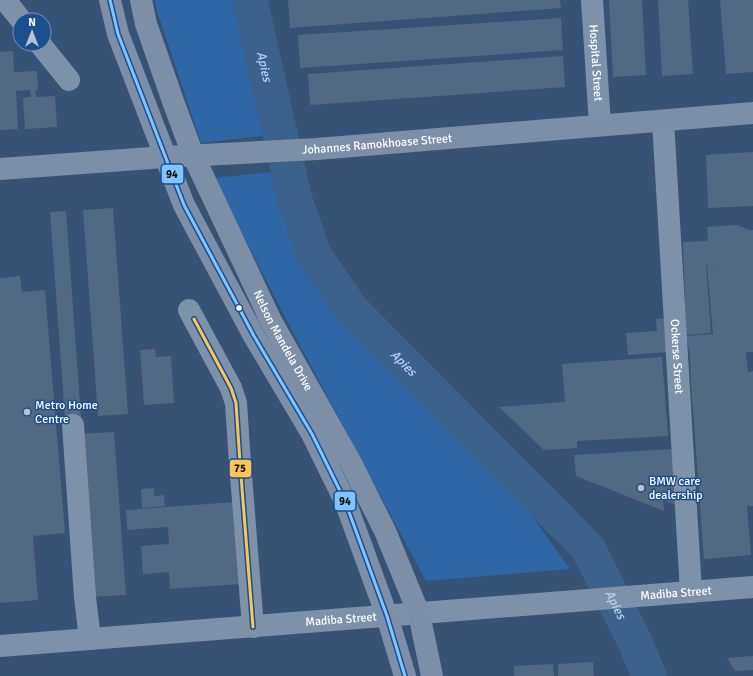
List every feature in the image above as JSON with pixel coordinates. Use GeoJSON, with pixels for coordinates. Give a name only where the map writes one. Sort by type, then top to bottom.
{"type":"FeatureCollection","features":[{"type":"Feature","properties":{"kind":"main road","name":"Nelson Mandela Drive"},"geometry":{"type":"LineString","coordinates":[[110,0],[118,34],[164,157],[184,205],[254,336],[312,434],[345,501],[387,616],[405,676]]}},
{"type":"Feature","properties":{"kind":"main road","name":"Nelson Mandela Drive"},"geometry":{"type":"LineString","coordinates":[[141,0],[146,24],[174,104],[194,155],[271,321],[351,463],[385,531],[419,614],[432,676]]}},
{"type":"Feature","properties":{"kind":"main road","name":"Johannes Ramokhoase Street"},"geometry":{"type":"LineString","coordinates":[[0,169],[194,155],[317,149],[753,113]]}},
{"type":"Feature","properties":{"kind":"street"},"geometry":{"type":"LineString","coordinates":[[5,0],[15,12]]}},
{"type":"Feature","properties":{"kind":"street","name":"Hospital Street"},"geometry":{"type":"LineString","coordinates":[[592,0],[600,125]]}},
{"type":"Feature","properties":{"kind":"street"},"geometry":{"type":"LineString","coordinates":[[46,52],[69,80]]}},
{"type":"Feature","properties":{"kind":"street","name":"Ockerse Street"},"geometry":{"type":"LineString","coordinates":[[663,121],[691,592]]}},
{"type":"Feature","properties":{"kind":"street"},"geometry":{"type":"LineString","coordinates":[[189,310],[231,388],[236,403],[253,626]]}},
{"type":"Feature","properties":{"kind":"street"},"geometry":{"type":"LineString","coordinates":[[73,425],[85,597],[90,639]]}},
{"type":"Feature","properties":{"kind":"street","name":"Madiba Street"},"geometry":{"type":"LineString","coordinates":[[0,646],[753,587]]}},
{"type":"Feature","properties":{"kind":"shaded area"},"geometry":{"type":"Polygon","coordinates":[[[155,0],[239,0],[270,135],[201,143],[157,11],[155,0]]]}},
{"type":"Feature","properties":{"kind":"shaded area"},"geometry":{"type":"Polygon","coordinates":[[[275,172],[291,231],[336,305],[403,379],[494,463],[570,569],[426,581],[294,334],[213,178],[275,172]]]}},
{"type":"Feature","properties":{"kind":"building"},"geometry":{"type":"Polygon","coordinates":[[[288,0],[560,0],[561,8],[290,28],[288,0]]]}},
{"type":"Feature","properties":{"kind":"building"},"geometry":{"type":"Polygon","coordinates":[[[609,0],[642,0],[646,75],[613,77],[609,0]]]}},
{"type":"Feature","properties":{"kind":"building"},"geometry":{"type":"Polygon","coordinates":[[[658,0],[688,0],[693,74],[662,76],[658,0]]]}},
{"type":"Feature","properties":{"kind":"building"},"geometry":{"type":"Polygon","coordinates":[[[720,0],[753,0],[753,72],[726,74],[720,0]]]}},
{"type":"Feature","properties":{"kind":"building"},"geometry":{"type":"Polygon","coordinates":[[[561,18],[563,50],[300,68],[298,35],[561,18]]]}},
{"type":"Feature","properties":{"kind":"building"},"geometry":{"type":"Polygon","coordinates":[[[0,52],[13,52],[14,72],[37,71],[38,90],[35,90],[36,97],[55,96],[57,127],[25,129],[23,98],[31,97],[30,90],[16,91],[18,129],[0,130],[0,52]]]}},
{"type":"Feature","properties":{"kind":"building"},"geometry":{"type":"Polygon","coordinates":[[[563,56],[565,87],[310,105],[308,74],[563,56]]]}},
{"type":"Feature","properties":{"kind":"building"},"geometry":{"type":"Polygon","coordinates":[[[753,152],[753,206],[708,208],[706,155],[753,152]]]}},
{"type":"Feature","properties":{"kind":"building"},"geometry":{"type":"Polygon","coordinates":[[[113,208],[128,414],[98,416],[83,210],[113,208]]]}},
{"type":"Feature","properties":{"kind":"building"},"geometry":{"type":"Polygon","coordinates":[[[66,211],[81,418],[65,419],[50,212],[66,211]]]}},
{"type":"Feature","properties":{"kind":"building"},"geometry":{"type":"Polygon","coordinates":[[[737,225],[753,230],[753,352],[746,352],[748,372],[753,371],[753,506],[747,506],[751,555],[704,559],[690,355],[686,336],[713,334],[707,265],[720,264],[706,265],[711,333],[686,335],[683,242],[708,241],[707,227],[737,225]]]}},
{"type":"Feature","properties":{"kind":"building","name":"Metro Home Centre"},"geometry":{"type":"Polygon","coordinates":[[[20,276],[22,292],[45,290],[65,533],[33,536],[38,600],[0,603],[0,278],[20,276]]]}},
{"type":"Feature","properties":{"kind":"building"},"geometry":{"type":"Polygon","coordinates":[[[669,318],[670,352],[628,355],[626,333],[657,331],[656,319],[669,318]]]}},
{"type":"Feature","properties":{"kind":"building"},"geometry":{"type":"Polygon","coordinates":[[[155,349],[156,357],[171,356],[174,403],[144,405],[140,350],[155,349]]]}},
{"type":"Feature","properties":{"kind":"building"},"geometry":{"type":"Polygon","coordinates":[[[662,357],[668,436],[577,441],[577,448],[544,450],[499,407],[565,402],[562,364],[662,357]]]}},
{"type":"Feature","properties":{"kind":"building"},"geometry":{"type":"Polygon","coordinates":[[[114,432],[126,595],[90,597],[78,434],[114,432]]]}},
{"type":"Feature","properties":{"kind":"building","name":"BMW care dealership"},"geometry":{"type":"Polygon","coordinates":[[[673,449],[677,505],[663,500],[664,511],[576,476],[574,455],[673,449]]]}},
{"type":"Feature","properties":{"kind":"building"},"geometry":{"type":"Polygon","coordinates":[[[154,488],[154,496],[164,495],[165,506],[142,508],[141,489],[154,488]]]}},
{"type":"Feature","properties":{"kind":"building"},"geometry":{"type":"Polygon","coordinates":[[[234,502],[240,584],[170,589],[169,572],[143,574],[141,546],[169,544],[168,527],[127,530],[126,510],[234,502]]]}},
{"type":"Feature","properties":{"kind":"building"},"geometry":{"type":"Polygon","coordinates":[[[753,656],[753,670],[735,671],[727,658],[753,656]]]}},
{"type":"Feature","properties":{"kind":"building"},"geometry":{"type":"Polygon","coordinates":[[[593,662],[594,676],[558,676],[558,664],[593,662]]]}},
{"type":"Feature","properties":{"kind":"building"},"geometry":{"type":"Polygon","coordinates":[[[553,664],[554,676],[514,676],[514,666],[553,664]]]}},
{"type":"Feature","properties":{"kind":"waterway","name":"Apies"},"geometry":{"type":"LineString","coordinates":[[250,0],[295,200],[314,255],[352,310],[588,548],[636,644],[649,676]]}},
{"type":"Feature","properties":{"kind":"transit line","name":"94"},"geometry":{"type":"LineString","coordinates":[[110,0],[118,34],[184,205],[254,336],[312,434],[345,501],[387,616],[405,676]]}},
{"type":"Feature","properties":{"kind":"transit line","name":"75"},"geometry":{"type":"LineString","coordinates":[[194,319],[231,388],[236,403],[253,627]]}},
{"type":"Feature","properties":{"kind":"place","name":"Metro Home Centre"},"geometry":{"type":"Point","coordinates":[27,412]}},
{"type":"Feature","properties":{"kind":"place","name":"BMW care dealership"},"geometry":{"type":"Point","coordinates":[641,488]}}]}
